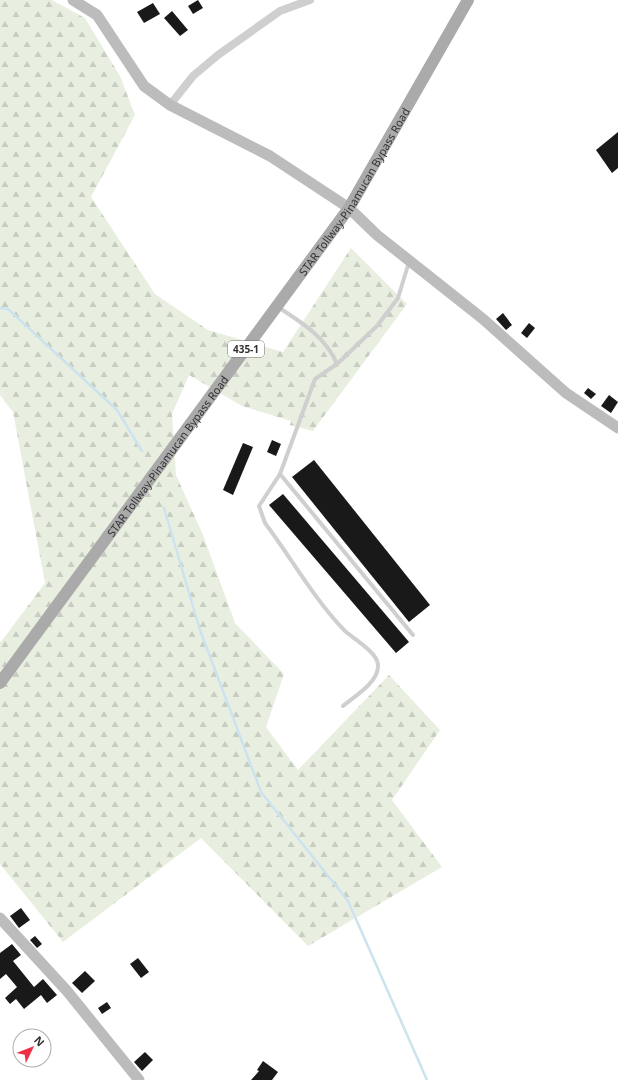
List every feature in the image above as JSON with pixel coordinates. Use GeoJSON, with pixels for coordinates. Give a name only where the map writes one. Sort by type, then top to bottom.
{"type":"FeatureCollection","features":[{"type":"Feature","properties":{"kind":"main road","name":"STAR Tollway-Pinamucan Bypass Road"},"geometry":{"type":"LineString","coordinates":[[0,683],[349,208],[468,0]]}},
{"type":"Feature","properties":{"kind":"street"},"geometry":{"type":"LineString","coordinates":[[74,0],[97,15],[144,86],[152,94],[170,105],[270,156],[349,208],[378,235],[483,319],[566,393],[618,428]]}},
{"type":"Feature","properties":{"kind":"street"},"geometry":{"type":"LineString","coordinates":[[170,105],[193,76],[218,55],[280,11],[310,0]]}},
{"type":"Feature","properties":{"kind":"street"},"geometry":{"type":"LineString","coordinates":[[0,918],[72,997],[139,1080]]}},
{"type":"Feature","properties":{"kind":"lane"},"geometry":{"type":"LineString","coordinates":[[343,706],[370,682],[377,672],[378,663],[374,655],[346,632],[330,614],[265,523],[260,506],[280,474],[315,379],[337,364],[377,326],[398,298],[410,260]]}},
{"type":"Feature","properties":{"kind":"lane"},"geometry":{"type":"LineString","coordinates":[[277,306],[323,341],[332,352],[337,364]]}},
{"type":"Feature","properties":{"kind":"lane"},"geometry":{"type":"LineString","coordinates":[[280,474],[413,635]]}},
{"type":"Feature","properties":{"kind":"green space"},"geometry":{"type":"Polygon","coordinates":[[[0,0],[52,0],[85,18],[120,76],[135,115],[91,197],[155,294],[208,330],[283,352],[351,248],[407,304],[313,431],[290,425],[291,421],[242,406],[189,375],[172,414],[176,475],[203,535],[235,623],[284,674],[266,727],[298,770],[389,675],[440,730],[392,800],[442,867],[308,946],[201,838],[63,942],[0,864],[0,643],[45,583],[13,412],[0,395],[0,0]]]}},
{"type":"Feature","properties":{"kind":"building"},"geometry":{"type":"Polygon","coordinates":[[[198,0],[203,8],[193,14],[188,6],[198,0]]]}},
{"type":"Feature","properties":{"kind":"building"},"geometry":{"type":"Polygon","coordinates":[[[153,3],[160,14],[144,23],[137,12],[153,3]]]}},
{"type":"Feature","properties":{"kind":"building"},"geometry":{"type":"Polygon","coordinates":[[[172,11],[188,30],[180,36],[164,18],[172,11]]]}},
{"type":"Feature","properties":{"kind":"building"},"geometry":{"type":"Polygon","coordinates":[[[618,132],[618,168],[612,173],[596,150],[618,132]]]}},
{"type":"Feature","properties":{"kind":"building"},"geometry":{"type":"Polygon","coordinates":[[[503,313],[512,325],[506,330],[496,319],[503,313]]]}},
{"type":"Feature","properties":{"kind":"building"},"geometry":{"type":"Polygon","coordinates":[[[529,323],[535,328],[527,338],[521,333],[529,323]]]}},
{"type":"Feature","properties":{"kind":"building"},"geometry":{"type":"Polygon","coordinates":[[[588,388],[596,394],[591,399],[584,393],[588,388]]]}},
{"type":"Feature","properties":{"kind":"building"},"geometry":{"type":"Polygon","coordinates":[[[609,395],[618,402],[611,413],[601,406],[609,395]]]}},
{"type":"Feature","properties":{"kind":"building"},"geometry":{"type":"Polygon","coordinates":[[[272,440],[281,444],[276,456],[267,452],[272,440]]]}},
{"type":"Feature","properties":{"kind":"building"},"geometry":{"type":"Polygon","coordinates":[[[243,443],[253,447],[233,495],[223,490],[243,443]]]}},
{"type":"Feature","properties":{"kind":"building"},"geometry":{"type":"Polygon","coordinates":[[[314,460],[430,605],[409,622],[292,477],[314,460]]]}},
{"type":"Feature","properties":{"kind":"building"},"geometry":{"type":"Polygon","coordinates":[[[283,494],[409,642],[396,653],[269,505],[283,494]]]}},
{"type":"Feature","properties":{"kind":"building"},"geometry":{"type":"Polygon","coordinates":[[[21,908],[30,920],[19,928],[10,916],[21,908]]]}},
{"type":"Feature","properties":{"kind":"building"},"geometry":{"type":"Polygon","coordinates":[[[35,936],[42,944],[37,948],[30,940],[35,936]]]}},
{"type":"Feature","properties":{"kind":"building"},"geometry":{"type":"Polygon","coordinates":[[[12,944],[21,955],[13,961],[34,987],[43,979],[57,995],[47,1003],[41,995],[24,1009],[16,999],[10,1004],[5,998],[17,987],[6,974],[0,979],[0,953],[12,944]]]}},
{"type":"Feature","properties":{"kind":"building"},"geometry":{"type":"Polygon","coordinates":[[[138,958],[149,972],[141,978],[130,964],[138,958]]]}},
{"type":"Feature","properties":{"kind":"building"},"geometry":{"type":"Polygon","coordinates":[[[85,971],[95,981],[82,993],[72,983],[85,971]]]}},
{"type":"Feature","properties":{"kind":"building"},"geometry":{"type":"Polygon","coordinates":[[[107,1002],[111,1008],[102,1014],[98,1008],[107,1002]]]}},
{"type":"Feature","properties":{"kind":"building"},"geometry":{"type":"Polygon","coordinates":[[[145,1052],[153,1060],[142,1071],[134,1062],[145,1052]]]}},
{"type":"Feature","properties":{"kind":"building"},"geometry":{"type":"Polygon","coordinates":[[[263,1061],[278,1072],[272,1080],[251,1080],[259,1071],[257,1070],[263,1061]]]}},
{"type":"Feature","properties":{"kind":"waterway"},"geometry":{"type":"LineString","coordinates":[[0,308],[8,309],[117,410],[142,451]]}},
{"type":"Feature","properties":{"kind":"waterway"},"geometry":{"type":"LineString","coordinates":[[164,508],[200,630],[261,792],[348,901],[427,1080]]}}]}
